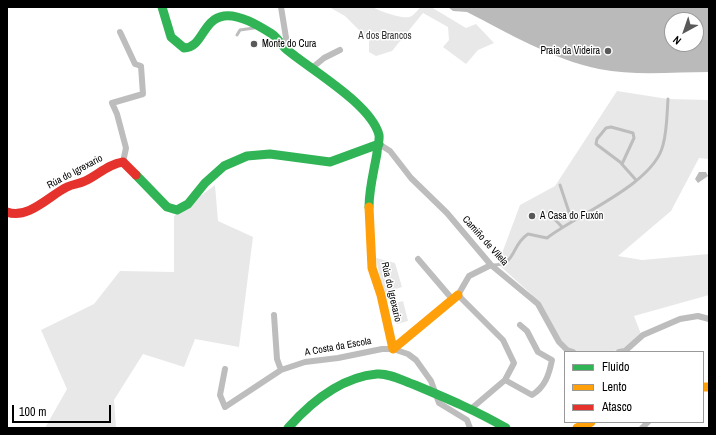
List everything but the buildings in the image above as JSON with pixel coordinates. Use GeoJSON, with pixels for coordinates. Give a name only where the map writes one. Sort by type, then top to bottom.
{"type":"FeatureCollection","features":[{"type":"Feature","properties":{"kind":"street","name":"Rúa do Igrexario"},"geometry":{"type":"LineString","coordinates":[[162,7],[171,37],[176,43],[184,48],[190,48],[195,45],[209,23],[223,16],[232,16],[264,29],[274,35],[288,50],[359,105],[377,129],[379,144],[369,205],[372,239],[372,268],[381,295],[392,349]]}},
{"type":"Feature","properties":{"kind":"street"},"geometry":{"type":"LineString","coordinates":[[282,7],[288,50]]}},
{"type":"Feature","properties":{"kind":"street"},"geometry":{"type":"LineString","coordinates":[[120,32],[135,64],[141,66],[143,94],[112,103],[117,114],[126,148],[123,162],[167,207],[177,210],[188,204],[205,183],[224,166],[248,156],[270,154],[330,162],[379,144]]}},
{"type":"Feature","properties":{"kind":"street"},"geometry":{"type":"LineString","coordinates":[[312,68],[331,54],[340,50]]}},
{"type":"Feature","properties":{"kind":"street","name":"Camiño de Vilela"},"geometry":{"type":"LineString","coordinates":[[379,144],[390,152],[410,178],[447,213],[491,265],[538,304],[559,342],[570,351]]}},
{"type":"Feature","properties":{"kind":"street","name":"Rúa do Igrexario"},"geometry":{"type":"LineString","coordinates":[[7,212],[12,214],[26,212],[67,187],[85,181],[115,163],[123,162]]}},
{"type":"Feature","properties":{"kind":"street"},"geometry":{"type":"LineString","coordinates":[[418,259],[456,297],[503,340],[514,363],[505,380],[472,408]]}},
{"type":"Feature","properties":{"kind":"street"},"geometry":{"type":"LineString","coordinates":[[392,349],[456,297],[469,276],[491,265]]}},
{"type":"Feature","properties":{"kind":"street"},"geometry":{"type":"LineString","coordinates":[[274,315],[276,359],[281,370]]}},
{"type":"Feature","properties":{"kind":"street"},"geometry":{"type":"LineString","coordinates":[[625,351],[643,335],[680,319],[698,316],[709,319]]}},
{"type":"Feature","properties":{"kind":"street"},"geometry":{"type":"LineString","coordinates":[[505,380],[532,395],[542,389],[551,368],[552,360],[538,352],[527,332],[520,325]]}},
{"type":"Feature","properties":{"kind":"street","name":"A Costa da Escola"},"geometry":{"type":"LineString","coordinates":[[225,369],[220,395],[225,407],[281,370],[305,362],[392,349],[408,354],[416,360],[431,381],[433,392],[439,403],[467,420],[470,428]]}},
{"type":"Feature","properties":{"kind":"street"},"geometry":{"type":"LineString","coordinates":[[288,428],[300,413],[312,403],[348,383],[364,377],[379,374],[396,378],[472,408],[506,428]]}},
{"type":"Feature","properties":{"kind":"street"},"geometry":{"type":"LineString","coordinates":[[577,428],[590,423]]}},
{"type":"Feature","properties":{"kind":"lane"},"geometry":{"type":"LineString","coordinates":[[237,36],[240,30],[250,27],[264,29]]}},
{"type":"Feature","properties":{"kind":"lane"},"geometry":{"type":"LineString","coordinates":[[491,265],[502,265],[509,260],[520,240],[528,234],[547,238],[562,226],[604,203],[652,168],[663,146],[668,99]]}},
{"type":"Feature","properties":{"kind":"lane"},"geometry":{"type":"LineString","coordinates":[[622,164],[634,138],[633,133],[611,127],[606,128],[597,139],[596,144],[622,164],[636,180]]}},
{"type":"Feature","properties":{"kind":"lane"},"geometry":{"type":"LineString","coordinates":[[560,185],[572,221]]}},
{"type":"Feature","properties":{"kind":"lane"},"geometry":{"type":"LineString","coordinates":[[548,212],[562,226]]}},
{"type":"Feature","properties":{"kind":"green space","name":"A dos Brancos"},"geometry":{"type":"Polygon","coordinates":[[[329,7],[373,7],[380,11],[402,17],[409,17],[421,7],[431,7],[466,28],[476,24],[494,43],[478,50],[466,64],[443,47],[449,40],[448,27],[423,13],[392,51],[376,56],[369,52],[369,40],[345,16],[329,7]]]}},
{"type":"Feature","properties":{"kind":"green space"},"geometry":{"type":"Polygon","coordinates":[[[617,91],[668,99],[709,100],[709,159],[699,158],[671,211],[618,256],[642,260],[709,254],[709,295],[634,316],[641,334],[623,349],[614,351],[569,350],[561,341],[531,294],[498,264],[520,205],[555,186],[617,91]]]}},
{"type":"Feature","properties":{"kind":"green space"},"geometry":{"type":"Polygon","coordinates":[[[215,185],[218,221],[253,237],[239,347],[195,339],[184,367],[143,354],[114,400],[116,428],[45,428],[67,389],[41,330],[94,304],[120,271],[174,272],[174,216],[215,185]]]}},
{"type":"Feature","properties":{"kind":"green space"},"geometry":{"type":"Polygon","coordinates":[[[376,258],[395,263],[402,287],[383,293],[376,258]]]}},
{"type":"Feature","properties":{"kind":"green space"},"geometry":{"type":"Polygon","coordinates":[[[403,301],[408,321],[397,324],[392,304],[403,301]]]}},
{"type":"Feature","properties":{"kind":"shaded area"},"geometry":{"type":"Polygon","coordinates":[[[448,7],[709,7],[709,72],[640,73],[612,71],[582,65],[548,53],[467,12],[453,11],[448,7]]]}},
{"type":"Feature","properties":{"kind":"shaded area"},"geometry":{"type":"Polygon","coordinates":[[[699,172],[706,172],[708,176],[698,183],[695,179],[699,172]]]}},
{"type":"Feature","properties":{"kind":"traffic: fast"},"geometry":{"type":"LineString","coordinates":[[162,7],[171,37],[184,48],[190,47],[195,43],[211,22],[217,18],[230,16],[255,24],[276,37],[286,49],[339,88],[365,111],[374,123],[379,135],[369,207]]}},
{"type":"Feature","properties":{"kind":"traffic: fast"},"geometry":{"type":"LineString","coordinates":[[136,175],[167,207],[177,210],[188,204],[205,183],[224,166],[247,156],[270,154],[330,162],[379,144]]}},
{"type":"Feature","properties":{"kind":"traffic: fast"},"geometry":{"type":"LineString","coordinates":[[288,428],[297,418],[328,392],[352,380],[377,374],[392,376],[415,385],[473,410],[506,428]]}},
{"type":"Feature","properties":{"kind":"traffic: slow"},"geometry":{"type":"LineString","coordinates":[[369,207],[372,268],[381,295],[393,349],[458,295]]}},
{"type":"Feature","properties":{"kind":"traffic: slow"},"geometry":{"type":"LineString","coordinates":[[704,387],[709,387]]}},
{"type":"Feature","properties":{"kind":"traffic: slow"},"geometry":{"type":"LineString","coordinates":[[577,428],[589,423]]}},
{"type":"Feature","properties":{"kind":"traffic: jam"},"geometry":{"type":"LineString","coordinates":[[7,212],[15,214],[31,210],[67,187],[90,179],[108,167],[118,163],[123,162],[136,175]]}},
{"type":"Feature","properties":{"kind":"place","name":"Monte do Cura"},"geometry":{"type":"Point","coordinates":[254,44]}},
{"type":"Feature","properties":{"kind":"place","name":"Praia da Videira"},"geometry":{"type":"Point","coordinates":[608,51]}},
{"type":"Feature","properties":{"kind":"place","name":"A Casa do Fuxón"},"geometry":{"type":"Point","coordinates":[532,216]}}]}
